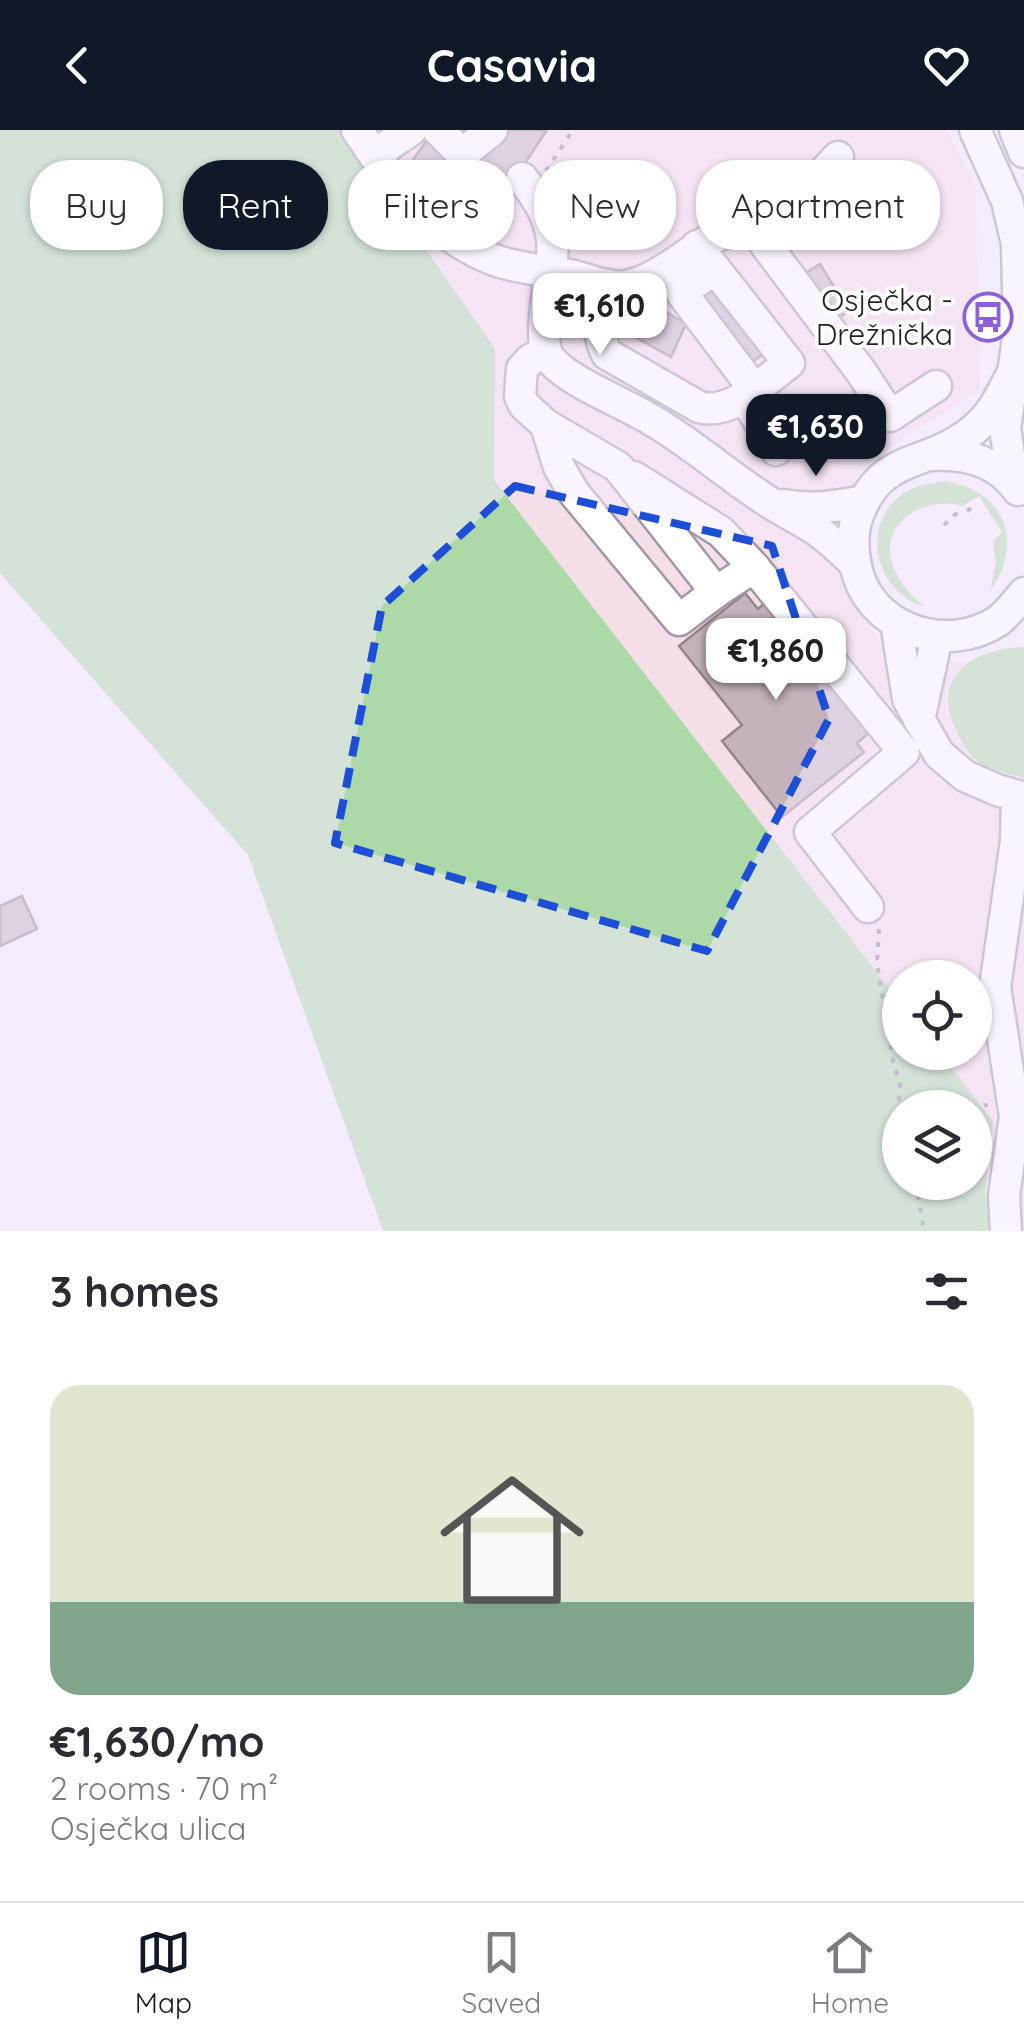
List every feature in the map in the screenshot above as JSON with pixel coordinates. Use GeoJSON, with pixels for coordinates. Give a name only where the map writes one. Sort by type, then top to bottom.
{"type":"FeatureCollection","features":[{"type":"Feature","properties":{"kind":"street"},"geometry":{"type":"LineString","coordinates":[[411,130],[366,142],[397,184],[444,232],[470,249],[498,261],[550,274],[624,286],[706,258]]}},
{"type":"Feature","properties":{"kind":"street"},"geometry":{"type":"LineString","coordinates":[[438,130],[460,152],[492,130]]}},
{"type":"Feature","properties":{"kind":"street"},"geometry":{"type":"LineString","coordinates":[[975,130],[1007,201],[1021,248],[1018,358],[1005,428],[1018,490]]}},
{"type":"Feature","properties":{"kind":"street"},"geometry":{"type":"LineString","coordinates":[[1015,130],[1024,152]]}},
{"type":"Feature","properties":{"kind":"street"},"geometry":{"type":"LineString","coordinates":[[835,160],[838,157]]}},
{"type":"Feature","properties":{"kind":"street"},"geometry":{"type":"LineString","coordinates":[[532,179],[552,237],[544,337],[545,352],[552,362],[664,428],[834,543],[856,565]]}},
{"type":"Feature","properties":{"kind":"street"},"geometry":{"type":"LineString","coordinates":[[713,250],[682,292],[749,392],[776,450]]}},
{"type":"Feature","properties":{"kind":"street"},"geometry":{"type":"LineString","coordinates":[[770,250],[862,372],[890,416],[936,386]]}},
{"type":"Feature","properties":{"kind":"street"},"geometry":{"type":"LineString","coordinates":[[607,285],[599,330],[600,344],[607,354],[700,407],[710,410],[728,406],[789,363],[706,258]]}},
{"type":"Feature","properties":{"kind":"street"},"geometry":{"type":"LineString","coordinates":[[545,352],[522,369],[520,396],[524,405],[546,425],[721,532],[904,752],[810,832],[876,913]]}},
{"type":"Feature","properties":{"kind":"street"},"geometry":{"type":"LineString","coordinates":[[928,455],[965,437],[991,414],[1018,358]]}},
{"type":"Feature","properties":{"kind":"street"},"geometry":{"type":"LineString","coordinates":[[546,425],[559,467],[574,493],[678,620],[754,567]]}},
{"type":"Feature","properties":{"kind":"street"},"geometry":{"type":"LineString","coordinates":[[1018,490],[995,468],[974,458],[951,453],[908,460],[876,485],[864,502],[855,526],[853,552],[858,577],[871,600],[889,618],[912,631],[937,637],[1010,627],[1012,609],[1024,593]]}},
{"type":"Feature","properties":{"kind":"street"},"geometry":{"type":"LineString","coordinates":[[618,467],[716,592]]}},
{"type":"Feature","properties":{"kind":"street"},"geometry":{"type":"LineString","coordinates":[[769,502],[802,508],[864,502]]}},
{"type":"Feature","properties":{"kind":"street"},"geometry":{"type":"LineString","coordinates":[[896,622],[908,699],[939,754],[976,782],[1021,797],[1020,846],[995,987],[1015,1116],[1004,1196],[1006,1231]]}},
{"type":"Feature","properties":{"kind":"street"},"geometry":{"type":"LineString","coordinates":[[919,720],[937,637]]}},
{"type":"Feature","properties":{"kind":"street"},"geometry":{"type":"LineString","coordinates":[[1005,916],[1024,941]]}},
{"type":"Feature","properties":{"kind":"street"},"geometry":{"type":"LineString","coordinates":[[995,987],[1024,1026]]}},
{"type":"Feature","properties":{"kind":"path"},"geometry":{"type":"LineString","coordinates":[[532,179],[573,130]]}},
{"type":"Feature","properties":{"kind":"path"},"geometry":{"type":"LineString","coordinates":[[966,511],[973,506]]}},
{"type":"Feature","properties":{"kind":"path"},"geometry":{"type":"LineString","coordinates":[[944,525],[958,512]]}},
{"type":"Feature","properties":{"kind":"path"},"geometry":{"type":"LineString","coordinates":[[876,913],[876,953],[900,1090]]}},
{"type":"Feature","properties":{"kind":"path"},"geometry":{"type":"LineString","coordinates":[[919,1200],[924,1231]]}},
{"type":"Feature","properties":{"kind":"highlighted area"},"geometry":{"type":"Polygon","coordinates":[[[515,486],[772,546],[829,719],[707,951],[335,843],[382,606],[515,486]]]}},
{"type":"Feature","properties":{"kind":"shaded area"},"geometry":{"type":"Polygon","coordinates":[[[344,130],[947,130],[976,187],[980,391],[911,433],[859,471],[837,553],[872,630],[896,656],[1024,666],[1024,1231],[994,1231],[986,1200],[992,1200],[992,1090],[969,1090],[953,1070],[992,1070],[992,960],[882,960],[882,979],[494,480],[495,349],[427,250],[514,250],[514,160],[365,160],[344,130]]]}},
{"type":"Feature","properties":{"kind":"green space"},"geometry":{"type":"Polygon","coordinates":[[[0,130],[344,130],[365,160],[348,160],[348,250],[427,250],[495,349],[494,480],[882,979],[882,1070],[953,1070],[969,1090],[882,1090],[882,1200],[986,1200],[994,1231],[383,1231],[248,855],[0,573],[0,130]]]}},
{"type":"Feature","properties":{"kind":"green space"},"geometry":{"type":"Polygon","coordinates":[[[947,481],[983,496],[995,508],[1007,538],[1006,555],[990,591],[996,563],[993,542],[1002,532],[979,496],[962,506],[927,506],[906,517],[892,536],[891,557],[901,581],[925,607],[907,599],[883,571],[878,536],[893,503],[909,490],[947,481]]]}},
{"type":"Feature","properties":{"kind":"green space"},"geometry":{"type":"Polygon","coordinates":[[[1024,647],[1024,778],[991,768],[973,757],[953,723],[949,689],[964,666],[977,658],[1024,647]]]}},
{"type":"Feature","properties":{"kind":"building"},"geometry":{"type":"Polygon","coordinates":[[[425,130],[547,130],[514,180],[514,160],[413,160],[429,137],[425,130]]]}},
{"type":"Feature","properties":{"kind":"building"},"geometry":{"type":"Polygon","coordinates":[[[820,264],[849,311],[829,324],[799,277],[820,264]]]}},
{"type":"Feature","properties":{"kind":"building"},"geometry":{"type":"Polygon","coordinates":[[[697,266],[764,353],[750,364],[682,277],[697,266]]]}},
{"type":"Feature","properties":{"kind":"building"},"geometry":{"type":"Polygon","coordinates":[[[643,298],[686,324],[671,357],[626,332],[643,298]]]}},
{"type":"Feature","properties":{"kind":"building"},"geometry":{"type":"Polygon","coordinates":[[[745,593],[758,609],[766,602],[870,732],[857,743],[864,752],[782,817],[722,741],[742,725],[679,646],[745,593]]]}},
{"type":"Feature","properties":{"kind":"building"},"geometry":{"type":"Polygon","coordinates":[[[22,896],[37,929],[0,946],[0,906],[22,896]]]}},
{"type":"Feature","properties":{"kind":"place","name":"Osječka - Drežnička"},"geometry":{"type":"Point","coordinates":[988,317]}}]}
